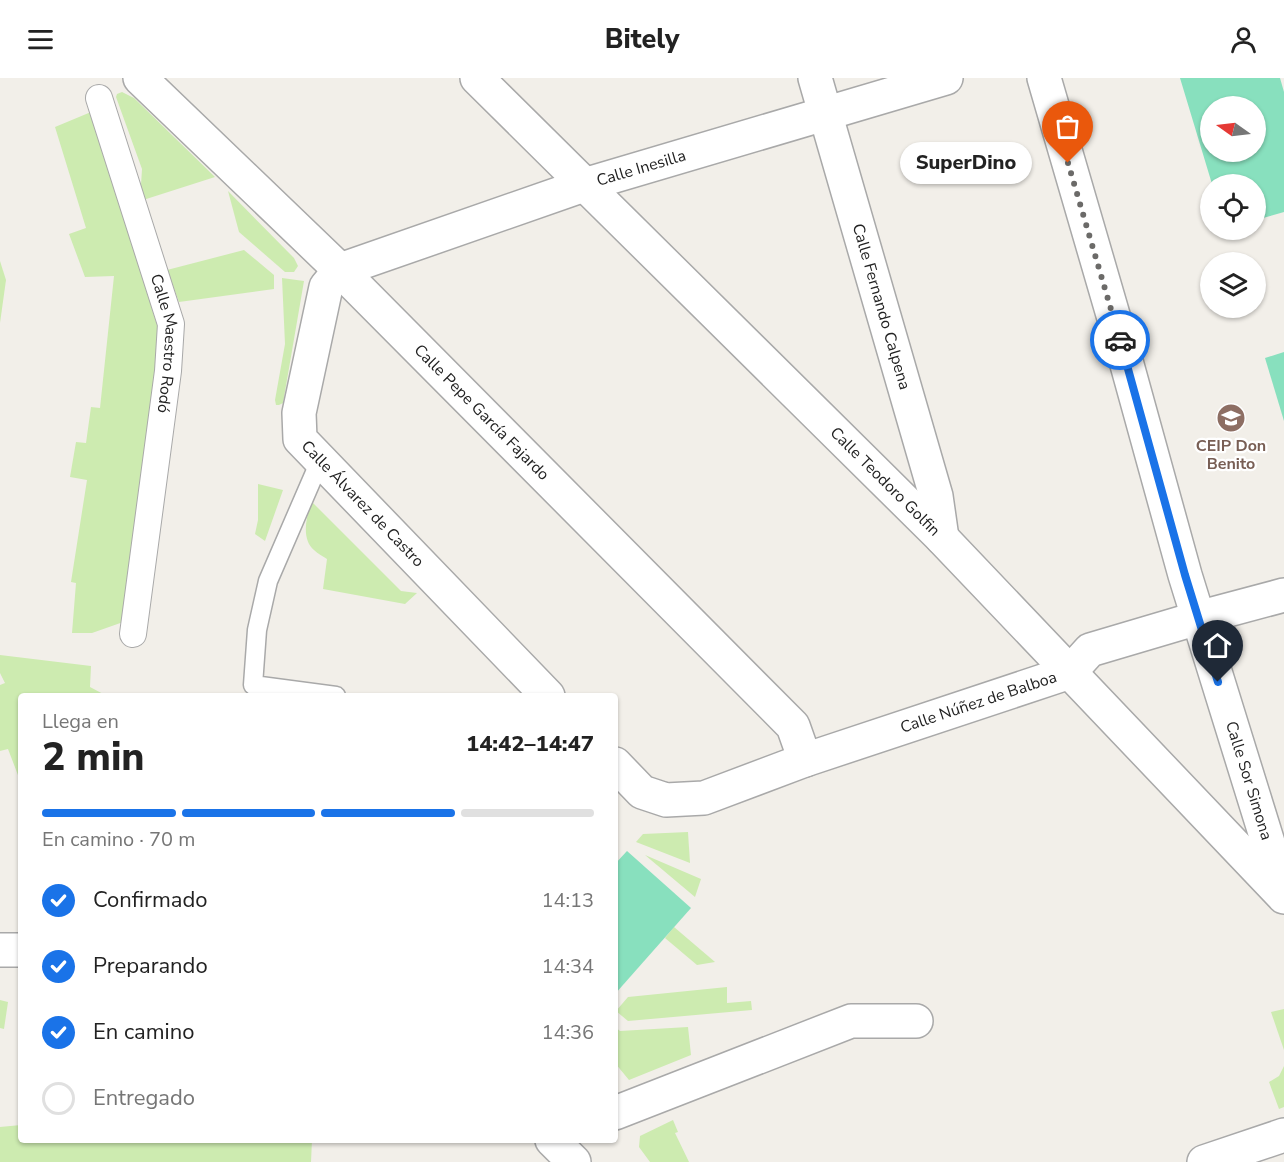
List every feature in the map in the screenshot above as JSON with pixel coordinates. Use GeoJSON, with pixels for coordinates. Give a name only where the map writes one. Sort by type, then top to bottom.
{"type":"FeatureCollection","features":[{"type":"Feature","properties":{"kind":"street","name":"Calle Pepe García Fajardo"},"geometry":{"type":"LineString","coordinates":[[140,78],[340,270],[793,726],[805,760]]}},
{"type":"Feature","properties":{"kind":"street","name":"Calle Teodoro Golfin"},"geometry":{"type":"LineString","coordinates":[[477,78],[942,538],[1284,896]]}},
{"type":"Feature","properties":{"kind":"street","name":"Calle Fernando Calpena"},"geometry":{"type":"LineString","coordinates":[[815,78],[936,496],[942,538]]}},
{"type":"Feature","properties":{"kind":"street","name":"Calle Inesilla"},"geometry":{"type":"LineString","coordinates":[[340,270],[584,185],[945,78]]}},
{"type":"Feature","properties":{"kind":"street","name":"Calle Sor Simona"},"geometry":{"type":"LineString","coordinates":[[1044,78],[1198,618],[1284,896]]}},
{"type":"Feature","properties":{"kind":"street","name":"Calle Maestro Rodó"},"geometry":{"type":"LineString","coordinates":[[99,98],[171,324],[168,371],[134,634]]}},
{"type":"Feature","properties":{"kind":"street","name":"Calle Álvarez de Castro"},"geometry":{"type":"LineString","coordinates":[[340,270],[326,287],[298,413],[300,439],[545,693]]}},
{"type":"Feature","properties":{"kind":"street","name":"Calle Núñez de Balboa"},"geometry":{"type":"LineString","coordinates":[[618,767],[642,792],[666,800],[705,798],[805,760],[1070,672],[1090,650],[1284,595]]}},
{"type":"Feature","properties":{"kind":"street"},"geometry":{"type":"LineString","coordinates":[[0,950],[18,950]]}},
{"type":"Feature","properties":{"kind":"street"},"geometry":{"type":"LineString","coordinates":[[618,1112],[851,1021],[916,1021]]}},
{"type":"Feature","properties":{"kind":"street"},"geometry":{"type":"LineString","coordinates":[[1204,1162],[1284,1135]]}},
{"type":"Feature","properties":{"kind":"lane"},"geometry":{"type":"LineString","coordinates":[[313,693],[253,685],[257,630],[268,581],[320,461]]}},
{"type":"Feature","properties":{"kind":"green space"},"geometry":{"type":"Polygon","coordinates":[[[1180,78],[1280,78],[1284,92],[1284,212],[1266,217],[1266,174],[1209,174],[1205,162],[1266,162],[1266,96],[1200,96],[1200,144],[1180,78]]]}},
{"type":"Feature","properties":{"kind":"green space"},"geometry":{"type":"Polygon","coordinates":[[[122,92],[134,98],[215,177],[140,201],[142,169],[116,97],[122,92]]]}},
{"type":"Feature","properties":{"kind":"green space"},"geometry":{"type":"Polygon","coordinates":[[[91,112],[157,325],[157,370],[126,621],[92,633],[72,633],[76,583],[71,582],[87,480],[70,477],[76,442],[86,443],[91,407],[100,408],[114,276],[85,277],[69,234],[86,228],[55,127],[91,112]]]}},
{"type":"Feature","properties":{"kind":"green space"},"geometry":{"type":"Polygon","coordinates":[[[228,191],[294,258],[298,266],[294,272],[285,272],[239,232],[228,191]]]}},
{"type":"Feature","properties":{"kind":"green space"},"geometry":{"type":"Polygon","coordinates":[[[244,250],[274,275],[274,289],[179,302],[167,270],[244,250]]]}},
{"type":"Feature","properties":{"kind":"green space"},"geometry":{"type":"Polygon","coordinates":[[[0,261],[6,280],[0,323],[0,261]]]}},
{"type":"Feature","properties":{"kind":"green space"},"geometry":{"type":"Polygon","coordinates":[[[282,278],[304,281],[283,403],[276,405],[285,344],[282,278]]]}},
{"type":"Feature","properties":{"kind":"green space"},"geometry":{"type":"Polygon","coordinates":[[[1284,352],[1284,421],[1265,358],[1284,352]]]}},
{"type":"Feature","properties":{"kind":"green space"},"geometry":{"type":"Polygon","coordinates":[[[258,484],[283,490],[265,541],[255,534],[258,520],[258,484]]]}},
{"type":"Feature","properties":{"kind":"green space"},"geometry":{"type":"Polygon","coordinates":[[[312,502],[401,591],[417,593],[405,604],[323,589],[327,559],[310,545],[306,534],[312,502]]]}},
{"type":"Feature","properties":{"kind":"green space"},"geometry":{"type":"Polygon","coordinates":[[[0,655],[91,666],[90,687],[101,693],[18,693],[18,775],[8,749],[0,751],[0,685],[5,683],[0,673],[0,655]]]}},
{"type":"Feature","properties":{"kind":"green space"},"geometry":{"type":"Polygon","coordinates":[[[688,832],[690,863],[636,842],[643,834],[688,832]]]}},
{"type":"Feature","properties":{"kind":"green space"},"geometry":{"type":"Polygon","coordinates":[[[627,851],[691,908],[618,991],[618,861],[627,851]]]}},
{"type":"Feature","properties":{"kind":"green space"},"geometry":{"type":"Polygon","coordinates":[[[645,855],[701,879],[695,897],[645,855]]]}},
{"type":"Feature","properties":{"kind":"green space"},"geometry":{"type":"Polygon","coordinates":[[[674,927],[715,962],[697,965],[665,938],[674,927]]]}},
{"type":"Feature","properties":{"kind":"green space"},"geometry":{"type":"Polygon","coordinates":[[[727,987],[727,1003],[751,1001],[752,1010],[628,1021],[618,1013],[618,1009],[628,997],[727,987]]]}},
{"type":"Feature","properties":{"kind":"green space"},"geometry":{"type":"Polygon","coordinates":[[[0,1000],[8,1002],[4,1029],[0,1028],[0,1000]]]}},
{"type":"Feature","properties":{"kind":"green space"},"geometry":{"type":"Polygon","coordinates":[[[1284,1009],[1284,1050],[1271,1012],[1284,1009]]]}},
{"type":"Feature","properties":{"kind":"green space"},"geometry":{"type":"Polygon","coordinates":[[[688,1027],[691,1055],[629,1080],[618,1067],[618,1029],[688,1027]]]}},
{"type":"Feature","properties":{"kind":"green space"},"geometry":{"type":"Polygon","coordinates":[[[1284,1066],[1284,1107],[1279,1109],[1269,1082],[1279,1076],[1284,1066]]]}},
{"type":"Feature","properties":{"kind":"green space"},"geometry":{"type":"Polygon","coordinates":[[[673,1120],[678,1132],[675,1133],[689,1162],[650,1162],[639,1147],[640,1136],[673,1120]]]}},
{"type":"Feature","properties":{"kind":"green space"},"geometry":{"type":"Polygon","coordinates":[[[18,1125],[18,1143],[312,1143],[311,1162],[0,1162],[0,1127],[18,1125]]]}},
{"type":"Feature","properties":{"kind":"way so far"},"geometry":{"type":"LineString","coordinates":[[1068,163],[1120,340]]}},
{"type":"Feature","properties":{"kind":"place","name":"SuperDino"},"geometry":{"type":"Point","coordinates":[1068,163]}},
{"type":"Feature","properties":{"kind":"place","name":"CEIP Don Benito"},"geometry":{"type":"Point","coordinates":[1231,418]}},
{"type":"Feature","properties":{"kind":"route"},"geometry":{"type":"LineString","coordinates":[[1120,340],[1185,575],[1218,682]]}}]}
